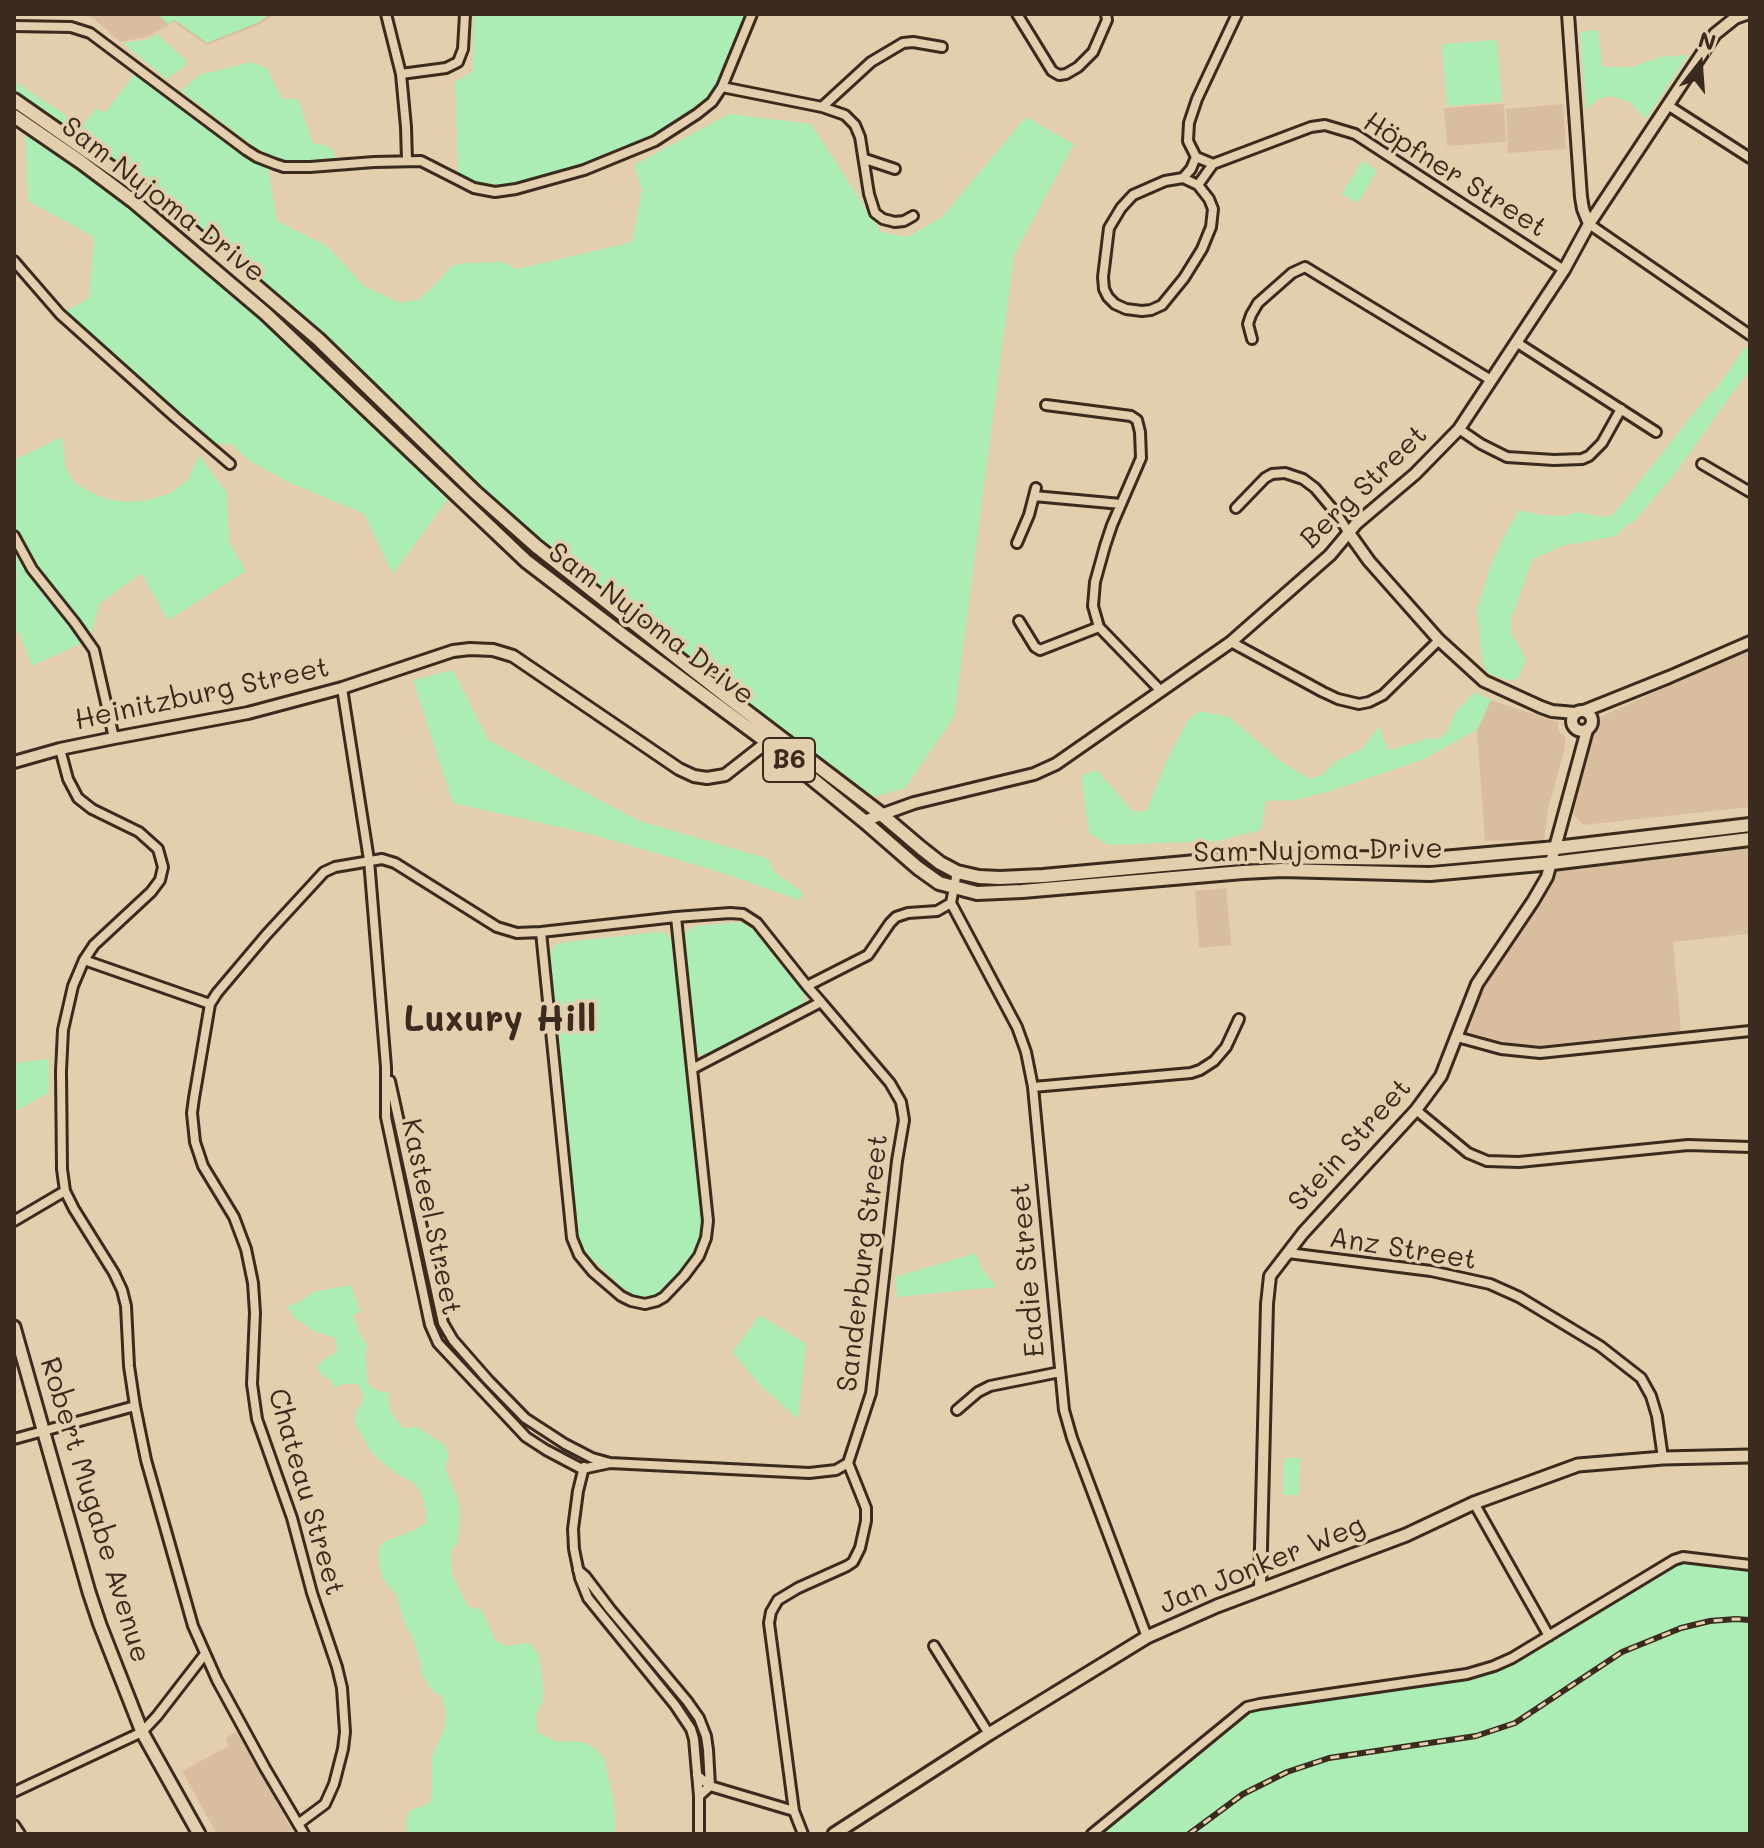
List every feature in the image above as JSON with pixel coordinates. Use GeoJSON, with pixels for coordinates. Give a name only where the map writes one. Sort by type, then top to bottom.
{"type":"FeatureCollection","features":[{"type":"Feature","properties":{"kind":"highway","name":"Sam Nujoma Drive"},"geometry":{"type":"LineString","coordinates":[[14,100],[161,205],[318,339],[475,492],[536,546],[665,648],[939,883],[977,893],[1282,870],[1430,874],[1750,839]]}},
{"type":"Feature","properties":{"kind":"highway","name":"Sam Nujoma Drive"},"geometry":{"type":"LineString","coordinates":[[14,116],[133,201],[255,304],[526,561],[624,636],[881,814],[940,863],[957,872],[1000,878],[1251,857],[1431,859],[1750,825]]}},
{"type":"Feature","properties":{"kind":"main road","name":"Robert Mugabe Avenue"},"geometry":{"type":"LineString","coordinates":[[14,1327],[89,1592],[142,1732],[199,1834]]}},
{"type":"Feature","properties":{"kind":"main road","name":"Jan Jonker Weg"},"geometry":{"type":"LineString","coordinates":[[838,1834],[989,1734],[1147,1637],[1179,1621],[1406,1535],[1474,1503],[1578,1465],[1663,1458],[1750,1456]]}},
{"type":"Feature","properties":{"kind":"street"},"geometry":{"type":"LineString","coordinates":[[386,14],[401,74],[407,161]]}},
{"type":"Feature","properties":{"kind":"street"},"geometry":{"type":"LineString","coordinates":[[401,74],[446,68],[458,62],[463,49],[465,14]]}},
{"type":"Feature","properties":{"kind":"street"},"geometry":{"type":"LineString","coordinates":[[14,26],[71,27],[90,33],[246,150],[275,164],[310,167],[421,161],[474,188],[495,192],[584,170],[655,141],[707,107],[722,87],[752,14]]}},
{"type":"Feature","properties":{"kind":"street"},"geometry":{"type":"LineString","coordinates":[[1017,14],[1052,71],[1059,75],[1078,67],[1093,52],[1107,20],[1106,14]]}},
{"type":"Feature","properties":{"kind":"street"},"geometry":{"type":"LineString","coordinates":[[1198,185],[1213,164],[1196,157],[1188,141],[1189,123],[1237,14]]}},
{"type":"Feature","properties":{"kind":"street"},"geometry":{"type":"LineString","coordinates":[[1568,14],[1581,197],[1589,224],[1750,335]]}},
{"type":"Feature","properties":{"kind":"street","name":"Berg Street"},"geometry":{"type":"LineString","coordinates":[[864,821],[914,803],[1042,771],[1072,754],[1231,642],[1330,555],[1349,533],[1415,474],[1459,429],[1564,270],[1589,224],[1715,34],[1735,18],[1746,14]]}},
{"type":"Feature","properties":{"kind":"street"},"geometry":{"type":"LineString","coordinates":[[822,107],[871,62],[903,43],[942,47]]}},
{"type":"Feature","properties":{"kind":"street"},"geometry":{"type":"LineString","coordinates":[[722,87],[840,112],[855,125],[860,137],[875,213],[895,222],[913,216]]}},
{"type":"Feature","properties":{"kind":"street"},"geometry":{"type":"LineString","coordinates":[[1669,106],[1750,158]]}},
{"type":"Feature","properties":{"kind":"street","name":"Höpfner Street"},"geometry":{"type":"LineString","coordinates":[[1213,164],[1311,127],[1325,125],[1355,134],[1564,270]]}},
{"type":"Feature","properties":{"kind":"street"},"geometry":{"type":"LineString","coordinates":[[1183,178],[1196,157]]}},
{"type":"Feature","properties":{"kind":"street"},"geometry":{"type":"LineString","coordinates":[[865,159],[895,169]]}},
{"type":"Feature","properties":{"kind":"street"},"geometry":{"type":"LineString","coordinates":[[1183,178],[1198,185],[1213,209],[1211,227],[1184,278],[1162,305],[1151,310],[1126,309],[1115,304],[1104,289],[1103,277],[1109,228],[1126,201],[1165,181],[1183,178]]}},
{"type":"Feature","properties":{"kind":"street"},"geometry":{"type":"LineString","coordinates":[[14,261],[60,314],[230,464]]}},
{"type":"Feature","properties":{"kind":"street"},"geometry":{"type":"LineString","coordinates":[[1252,339],[1248,324],[1258,303],[1292,273],[1305,267],[1491,380]]}},
{"type":"Feature","properties":{"kind":"street"},"geometry":{"type":"LineString","coordinates":[[1516,342],[1656,432]]}},
{"type":"Feature","properties":{"kind":"street"},"geometry":{"type":"LineString","coordinates":[[1046,405],[1136,419],[1141,458],[1105,546],[1093,606],[1099,627],[1161,691]]}},
{"type":"Feature","properties":{"kind":"street"},"geometry":{"type":"LineString","coordinates":[[1459,429],[1507,457],[1582,459],[1602,443],[1621,409]]}},
{"type":"Feature","properties":{"kind":"street"},"geometry":{"type":"LineString","coordinates":[[1702,464],[1750,492]]}},
{"type":"Feature","properties":{"kind":"street"},"geometry":{"type":"LineString","coordinates":[[1236,508],[1272,474],[1285,473],[1303,479],[1315,488],[1369,561],[1439,640],[1491,685],[1524,701],[1580,719],[1609,701],[1750,642]]}},
{"type":"Feature","properties":{"kind":"street"},"geometry":{"type":"LineString","coordinates":[[1017,543],[1035,492],[1121,504]]}},
{"type":"Feature","properties":{"kind":"street"},"geometry":{"type":"LineString","coordinates":[[14,536],[32,569],[94,650],[114,738]]}},
{"type":"Feature","properties":{"kind":"street"},"geometry":{"type":"LineString","coordinates":[[1019,621],[1040,650],[1099,627]]}},
{"type":"Feature","properties":{"kind":"street"},"geometry":{"type":"LineString","coordinates":[[1231,642],[1323,692],[1359,704],[1383,695],[1439,640]]}},
{"type":"Feature","properties":{"kind":"street","name":"Heinitzburg Street"},"geometry":{"type":"LineString","coordinates":[[14,762],[60,749],[248,713],[342,688],[453,651],[470,649],[505,652],[523,662],[668,762],[694,776],[707,778],[725,775],[772,738]]}},
{"type":"Feature","properties":{"kind":"street","name":"Kasteel Street"},"geometry":{"type":"LineString","coordinates":[[342,688],[369,860],[386,1067],[386,1117],[434,1337],[526,1437],[582,1469],[610,1463]]}},
{"type":"Feature","properties":{"kind":"street","name":"Stein Street"},"geometry":{"type":"LineString","coordinates":[[1260,1588],[1270,1276],[1303,1233],[1416,1110],[1441,1076],[1477,984],[1538,894],[1552,863],[1587,730],[1592,723],[1580,719],[1580,756]]}},
{"type":"Feature","properties":{"kind":"street"},"geometry":{"type":"LineString","coordinates":[[60,749],[68,779],[78,798],[92,809],[139,832],[158,849],[163,862],[160,880],[151,892],[101,937],[84,960],[70,996],[63,1030],[60,1106],[65,1191],[122,1290],[127,1318],[129,1366],[146,1460],[193,1626],[258,1756],[304,1834]]}},
{"type":"Feature","properties":{"kind":"street"},"geometry":{"type":"LineString","coordinates":[[369,860],[382,859],[395,863],[497,927],[517,933],[676,917],[708,1221],[699,1256],[669,1292],[652,1303],[631,1301],[621,1296],[588,1266],[572,1238],[541,932]]}},
{"type":"Feature","properties":{"kind":"street","name":"Chateau Street"},"geometry":{"type":"LineString","coordinates":[[298,1824],[320,1809],[331,1793],[343,1749],[343,1699],[337,1667],[312,1593],[292,1518],[257,1419],[252,1384],[255,1313],[246,1249],[234,1217],[203,1166],[195,1142],[192,1113],[210,1004],[241,964],[324,872],[369,860]]}},
{"type":"Feature","properties":{"kind":"street"},"geometry":{"type":"LineString","coordinates":[[807,986],[868,955],[896,917],[937,911],[951,903],[957,872]]}},
{"type":"Feature","properties":{"kind":"street","name":"Eadie Street"},"geometry":{"type":"LineString","coordinates":[[951,903],[1017,1027],[1026,1052],[1033,1087],[1064,1410],[1147,1637]]}},
{"type":"Feature","properties":{"kind":"street","name":"Sanderburg Street"},"geometry":{"type":"LineString","coordinates":[[676,917],[730,913],[747,915],[757,923],[890,1083],[904,1111],[871,1393],[848,1463]]}},
{"type":"Feature","properties":{"kind":"street"},"geometry":{"type":"LineString","coordinates":[[84,960],[210,1004]]}},
{"type":"Feature","properties":{"kind":"street"},"geometry":{"type":"LineString","coordinates":[[692,1069],[821,1002]]}},
{"type":"Feature","properties":{"kind":"street"},"geometry":{"type":"LineString","coordinates":[[1033,1087],[1191,1073],[1207,1067],[1221,1054],[1239,1019]]}},
{"type":"Feature","properties":{"kind":"street"},"geometry":{"type":"LineString","coordinates":[[1457,1037],[1501,1049],[1540,1053],[1750,1031]]}},
{"type":"Feature","properties":{"kind":"street","name":"Kasteel Street"},"geometry":{"type":"LineString","coordinates":[[386,1067],[446,1330],[525,1418],[565,1444],[610,1463],[809,1473],[836,1470],[848,1463]]}},
{"type":"Feature","properties":{"kind":"street"},"geometry":{"type":"LineString","coordinates":[[1416,1110],[1468,1153],[1487,1161],[1519,1162],[1688,1145],[1750,1147]]}},
{"type":"Feature","properties":{"kind":"street"},"geometry":{"type":"LineString","coordinates":[[14,1221],[65,1191]]}},
{"type":"Feature","properties":{"kind":"street","name":"Anz Street"},"geometry":{"type":"LineString","coordinates":[[1288,1253],[1431,1271],[1490,1284],[1519,1297],[1600,1346],[1641,1378],[1657,1416],[1663,1458]]}},
{"type":"Feature","properties":{"kind":"street"},"geometry":{"type":"LineString","coordinates":[[957,1410],[990,1386],[1060,1372]]}},
{"type":"Feature","properties":{"kind":"street"},"geometry":{"type":"LineString","coordinates":[[14,1439],[135,1406]]}},
{"type":"Feature","properties":{"kind":"street"},"geometry":{"type":"LineString","coordinates":[[592,1458],[582,1469],[573,1529],[577,1570],[588,1598],[687,1722],[694,1739],[699,1834]]}},
{"type":"Feature","properties":{"kind":"street"},"geometry":{"type":"LineString","coordinates":[[803,1834],[794,1811],[769,1623],[778,1600],[847,1566],[857,1556],[866,1508],[848,1463]]}},
{"type":"Feature","properties":{"kind":"street"},"geometry":{"type":"LineString","coordinates":[[1474,1503],[1549,1636]]}},
{"type":"Feature","properties":{"kind":"street"},"geometry":{"type":"LineString","coordinates":[[1092,1834],[1247,1707],[1467,1674],[1494,1666],[1549,1636],[1674,1560],[1683,1557],[1750,1565]]}},
{"type":"Feature","properties":{"kind":"street"},"geometry":{"type":"LineString","coordinates":[[577,1570],[699,1718],[706,1736],[710,1786]]}},
{"type":"Feature","properties":{"kind":"street"},"geometry":{"type":"LineString","coordinates":[[934,1646],[989,1734]]}},
{"type":"Feature","properties":{"kind":"street"},"geometry":{"type":"LineString","coordinates":[[14,1792],[142,1732],[205,1654]]}},
{"type":"Feature","properties":{"kind":"street"},"geometry":{"type":"LineString","coordinates":[[697,1775],[710,1786],[794,1811]]}},
{"type":"Feature","properties":{"kind":"street"},"geometry":{"type":"LineString","coordinates":[[699,1796],[710,1786]]}},
{"type":"Feature","properties":{"kind":"street"},"geometry":{"type":"LineString","coordinates":[[14,1825],[20,1834]]}},
{"type":"Feature","properties":{"kind":"shaded area"},"geometry":{"type":"Polygon","coordinates":[[[84,14],[274,14],[260,24],[207,45],[174,22],[146,37],[120,42],[84,14]]]}},
{"type":"Feature","properties":{"kind":"shaded area"},"geometry":{"type":"Polygon","coordinates":[[[1504,104],[1506,142],[1447,146],[1444,108],[1504,104]]]}},
{"type":"Feature","properties":{"kind":"shaded area"},"geometry":{"type":"Polygon","coordinates":[[[1563,104],[1566,149],[1508,153],[1506,109],[1563,104]]]}},
{"type":"Feature","properties":{"kind":"shaded area"},"geometry":{"type":"Polygon","coordinates":[[[1750,649],[1750,807],[1583,825],[1570,811],[1600,717],[1750,649]]]}},
{"type":"Feature","properties":{"kind":"shaded area"},"geometry":{"type":"Polygon","coordinates":[[[1491,700],[1558,722],[1558,731],[1565,737],[1544,840],[1485,841],[1477,730],[1491,700]]]}},
{"type":"Feature","properties":{"kind":"shaded area"},"geometry":{"type":"Polygon","coordinates":[[[1750,840],[1750,948],[1747,934],[1673,942],[1681,1031],[1525,1047],[1467,1032],[1461,1024],[1472,996],[1552,863],[1750,840]]]}},
{"type":"Feature","properties":{"kind":"shaded area"},"geometry":{"type":"Polygon","coordinates":[[[1226,888],[1231,945],[1199,948],[1195,891],[1226,888]]]}},
{"type":"Feature","properties":{"kind":"shaded area"},"geometry":{"type":"Polygon","coordinates":[[[238,1731],[294,1834],[217,1834],[182,1771],[229,1746],[225,1738],[238,1731]]]}},
{"type":"Feature","properties":{"kind":"green space"},"geometry":{"type":"Polygon","coordinates":[[[161,14],[270,14],[259,22],[207,43],[175,20],[168,24],[161,14]]]}},
{"type":"Feature","properties":{"kind":"green space"},"geometry":{"type":"Polygon","coordinates":[[[474,14],[746,14],[716,87],[701,104],[660,131],[614,153],[526,184],[495,188],[479,185],[458,174],[455,82],[473,71],[474,14]]]}},
{"type":"Feature","properties":{"kind":"green space"},"geometry":{"type":"Polygon","coordinates":[[[1598,30],[1602,67],[1633,67],[1659,57],[1688,55],[1646,119],[1630,102],[1610,96],[1598,99],[1586,110],[1580,32],[1598,30]]]}},
{"type":"Feature","properties":{"kind":"green space"},"geometry":{"type":"Polygon","coordinates":[[[157,34],[186,60],[184,67],[166,79],[123,43],[149,39],[157,34]]]}},
{"type":"Feature","properties":{"kind":"green space"},"geometry":{"type":"Polygon","coordinates":[[[1497,40],[1502,102],[1447,106],[1442,44],[1497,40]]]}},
{"type":"Feature","properties":{"kind":"green space"},"geometry":{"type":"Polygon","coordinates":[[[250,62],[267,68],[282,99],[298,99],[313,143],[331,147],[336,159],[279,159],[257,149],[181,91],[199,75],[250,62]]]}},
{"type":"Feature","properties":{"kind":"green space"},"geometry":{"type":"Polygon","coordinates":[[[138,69],[267,161],[277,221],[327,246],[364,286],[400,303],[418,300],[451,266],[502,262],[517,269],[632,242],[642,190],[634,165],[729,114],[811,124],[881,232],[907,237],[941,218],[1026,117],[1074,144],[1014,255],[954,717],[905,788],[874,797],[585,580],[477,488],[394,402],[292,307],[163,199],[14,92],[14,81],[82,126],[96,108],[105,113],[138,69]]]}},
{"type":"Feature","properties":{"kind":"green space"},"geometry":{"type":"Polygon","coordinates":[[[25,128],[196,253],[453,492],[393,574],[364,514],[288,482],[248,460],[231,444],[205,444],[60,314],[89,298],[94,237],[28,201],[25,128]]]}},
{"type":"Feature","properties":{"kind":"green space"},"geometry":{"type":"Polygon","coordinates":[[[1362,161],[1377,170],[1358,203],[1342,194],[1362,161]]]}},
{"type":"Feature","properties":{"kind":"green space"},"geometry":{"type":"Polygon","coordinates":[[[1745,347],[1750,350],[1750,369],[1676,472],[1633,523],[1626,525],[1616,536],[1562,546],[1533,559],[1511,619],[1511,634],[1525,656],[1525,663],[1518,678],[1510,681],[1487,673],[1482,660],[1477,610],[1490,568],[1519,510],[1542,515],[1565,516],[1577,512],[1603,517],[1613,515],[1716,389],[1745,347]]]}},
{"type":"Feature","properties":{"kind":"green space"},"geometry":{"type":"Polygon","coordinates":[[[62,437],[66,469],[74,482],[106,499],[127,502],[149,500],[171,493],[189,478],[199,455],[227,493],[229,542],[246,571],[168,620],[141,573],[99,604],[90,639],[32,666],[19,633],[14,631],[14,460],[62,437]]]}},
{"type":"Feature","properties":{"kind":"green space"},"geometry":{"type":"Polygon","coordinates":[[[453,670],[488,740],[639,821],[766,858],[774,872],[804,893],[799,900],[723,873],[594,835],[453,803],[413,680],[453,670]]]}},
{"type":"Feature","properties":{"kind":"green space"},"geometry":{"type":"Polygon","coordinates":[[[1475,692],[1491,700],[1477,730],[1422,760],[1330,791],[1295,800],[1266,801],[1261,830],[1217,841],[1108,845],[1089,833],[1081,775],[1097,770],[1132,811],[1147,810],[1167,760],[1188,720],[1199,711],[1229,717],[1283,763],[1310,779],[1322,775],[1336,761],[1362,749],[1379,726],[1388,750],[1431,738],[1439,739],[1447,732],[1455,713],[1475,692]]]}},
{"type":"Feature","properties":{"kind":"green space"},"geometry":{"type":"Polygon","coordinates":[[[741,922],[753,930],[804,992],[805,1002],[799,1009],[712,1056],[703,1057],[696,1051],[684,939],[686,931],[695,926],[741,922]]]}},
{"type":"Feature","properties":{"kind":"green space"},"geometry":{"type":"Polygon","coordinates":[[[666,933],[672,940],[703,1222],[699,1243],[691,1260],[656,1295],[641,1297],[627,1292],[589,1256],[579,1243],[574,1225],[550,958],[551,949],[558,943],[666,933]]]}},
{"type":"Feature","properties":{"kind":"green space"},"geometry":{"type":"Polygon","coordinates":[[[49,1059],[49,1093],[14,1112],[14,1063],[49,1059]]]}},
{"type":"Feature","properties":{"kind":"green space"},"geometry":{"type":"Polygon","coordinates":[[[976,1253],[982,1269],[997,1287],[897,1297],[895,1277],[976,1253]]]}},
{"type":"Feature","properties":{"kind":"green space"},"geometry":{"type":"Polygon","coordinates":[[[351,1285],[360,1311],[353,1316],[360,1335],[368,1345],[365,1354],[368,1384],[389,1393],[391,1412],[403,1428],[417,1427],[445,1445],[449,1456],[445,1467],[460,1511],[458,1542],[451,1551],[452,1575],[468,1606],[482,1610],[495,1640],[505,1646],[529,1643],[539,1655],[543,1701],[536,1715],[537,1732],[557,1742],[586,1743],[604,1758],[614,1803],[616,1829],[611,1834],[407,1834],[409,1811],[430,1803],[432,1756],[444,1730],[446,1713],[442,1696],[432,1691],[422,1675],[421,1663],[396,1594],[383,1580],[379,1549],[385,1541],[426,1523],[426,1511],[421,1492],[414,1483],[378,1459],[355,1424],[356,1411],[363,1396],[358,1384],[334,1388],[331,1380],[321,1375],[317,1366],[337,1352],[335,1338],[315,1332],[295,1318],[287,1307],[313,1292],[351,1285]]]}},
{"type":"Feature","properties":{"kind":"green space"},"geometry":{"type":"Polygon","coordinates":[[[760,1315],[806,1344],[798,1419],[762,1387],[732,1352],[760,1315]]]}},
{"type":"Feature","properties":{"kind":"green space"},"geometry":{"type":"Polygon","coordinates":[[[1284,1458],[1300,1458],[1299,1495],[1283,1495],[1284,1458]]]}},
{"type":"Feature","properties":{"kind":"green space"},"geometry":{"type":"Polygon","coordinates":[[[1674,1560],[1750,1565],[1750,1834],[1092,1834],[1247,1707],[1494,1666],[1674,1560]]]}},
{"type":"Feature","properties":{"kind":"railway"},"geometry":{"type":"LineString","coordinates":[[1189,1834],[1243,1794],[1287,1772],[1329,1758],[1476,1736],[1515,1723],[1622,1652],[1681,1628],[1710,1621],[1750,1620]]}},
{"type":"Feature","properties":{"kind":"district","name":"Luxury Hill"},"geometry":{"type":"Point","coordinates":[500,1020]}}]}
